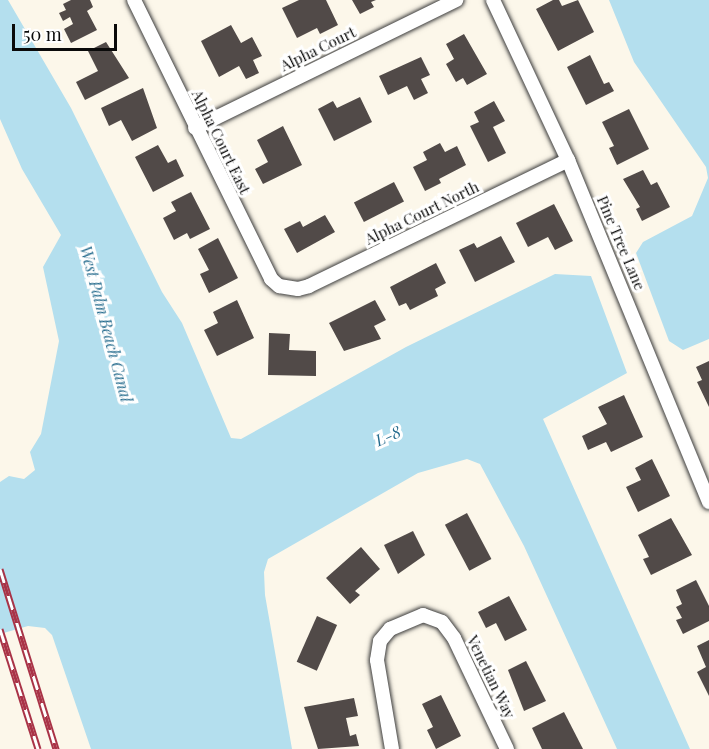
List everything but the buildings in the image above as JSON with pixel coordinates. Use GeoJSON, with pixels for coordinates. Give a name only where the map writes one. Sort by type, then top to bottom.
{"type":"FeatureCollection","features":[{"type":"Feature","properties":{"kind":"street","name":"Alpha Court East"},"geometry":{"type":"LineString","coordinates":[[134,0],[271,279],[288,289]]}},
{"type":"Feature","properties":{"kind":"street","name":"Alpha Court"},"geometry":{"type":"LineString","coordinates":[[195,128],[456,0]]}},
{"type":"Feature","properties":{"kind":"street","name":"Pine Tree Lane"},"geometry":{"type":"LineString","coordinates":[[493,0],[568,160],[709,502]]}},
{"type":"Feature","properties":{"kind":"street","name":"Alpha Court North"},"geometry":{"type":"LineString","coordinates":[[288,289],[309,286],[568,160]]}},
{"type":"Feature","properties":{"kind":"street","name":"Venetian Way"},"geometry":{"type":"LineString","coordinates":[[392,749],[377,660],[380,641],[390,629],[423,615],[442,622],[454,638],[507,749]]}},
{"type":"Feature","properties":{"kind":"water"},"geometry":{"type":"Polygon","coordinates":[[[0,0],[8,0],[71,108],[162,292],[182,323],[231,438],[241,439],[406,347],[555,274],[591,276],[627,373],[543,419],[690,749],[617,749],[524,546],[480,464],[467,459],[418,473],[268,559],[264,572],[265,595],[292,749],[91,749],[52,635],[45,628],[28,626],[0,634],[0,482],[9,476],[24,479],[35,470],[30,452],[41,434],[59,341],[43,267],[61,235],[22,169],[0,119],[0,0]]]}},
{"type":"Feature","properties":{"kind":"water"},"geometry":{"type":"Polygon","coordinates":[[[609,0],[709,0],[709,339],[683,350],[669,341],[636,253],[643,242],[692,216],[708,178],[706,167],[634,62],[609,0]]]}},
{"type":"Feature","properties":{"kind":"railway"},"geometry":{"type":"LineString","coordinates":[[0,569],[56,749]]}},
{"type":"Feature","properties":{"kind":"railway"},"geometry":{"type":"LineString","coordinates":[[0,629],[38,749]]}},
{"type":"Feature","properties":{"kind":"water label","name":"West Palm Beach Canal"},"geometry":{"type":"Point","coordinates":[106,324]}},
{"type":"Feature","properties":{"kind":"water label","name":"L-8"},"geometry":{"type":"Point","coordinates":[388,436]}}]}
